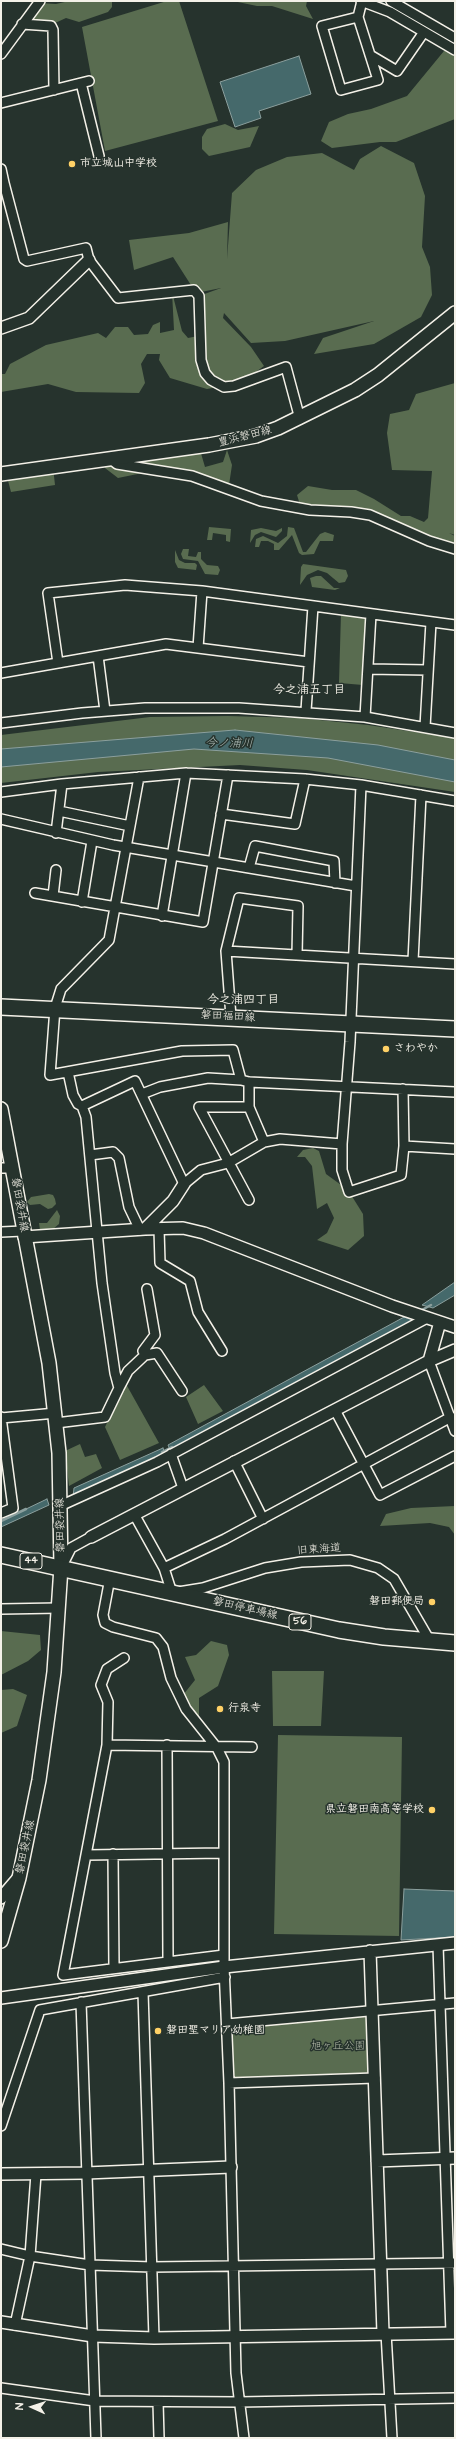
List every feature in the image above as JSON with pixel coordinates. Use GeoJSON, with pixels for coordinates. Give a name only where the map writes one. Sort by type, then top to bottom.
{"type":"FeatureCollection","features":[{"type":"Feature","properties":{"kind":"main road","name":"豊浜磐田線"},"geometry":{"type":"LineString","coordinates":[[1,474],[112,460],[256,436],[300,419],[355,390],[378,375],[455,313]]}},
{"type":"Feature","properties":{"kind":"main road","name":"磐田福田線"},"geometry":{"type":"LineString","coordinates":[[1,1007],[55,1008],[455,1029]]}},
{"type":"Feature","properties":{"kind":"main road","name":"磐田袋井線"},"geometry":{"type":"LineString","coordinates":[[1,1109],[7,1168],[24,1234],[38,1302],[56,1418],[61,1567],[52,1688],[39,1780],[19,1878],[1,1941]]}},
{"type":"Feature","properties":{"kind":"main road","name":"44"},"geometry":{"type":"LineString","coordinates":[[1,1556],[61,1567]]}},
{"type":"Feature","properties":{"kind":"main road","name":"磐田停車場線"},"geometry":{"type":"LineString","coordinates":[[61,1567],[339,1630],[455,1643]]}},
{"type":"Feature","properties":{"kind":"street"},"geometry":{"type":"LineString","coordinates":[[1,54],[40,1]]}},
{"type":"Feature","properties":{"kind":"street"},"geometry":{"type":"LineString","coordinates":[[358,16],[322,26],[341,90],[378,80],[358,16],[361,1],[390,12],[424,32],[443,37],[455,38]]}},
{"type":"Feature","properties":{"kind":"street"},"geometry":{"type":"LineString","coordinates":[[391,1],[443,37],[455,50]]}},
{"type":"Feature","properties":{"kind":"street"},"geometry":{"type":"LineString","coordinates":[[22,24],[51,26],[54,90]]}},
{"type":"Feature","properties":{"kind":"street"},"geometry":{"type":"LineString","coordinates":[[370,55],[397,71],[424,32]]}},
{"type":"Feature","properties":{"kind":"street"},"geometry":{"type":"LineString","coordinates":[[1,102],[85,82],[99,156]]}},
{"type":"Feature","properties":{"kind":"street"},"geometry":{"type":"LineString","coordinates":[[1,169],[2,183],[24,259],[27,261],[86,248],[88,260],[118,298],[194,290],[199,296],[201,360],[205,373],[211,380],[224,387],[234,386],[286,367],[300,419]]}},
{"type":"Feature","properties":{"kind":"street"},"geometry":{"type":"LineString","coordinates":[[1,328],[29,318],[88,260]]}},
{"type":"Feature","properties":{"kind":"street"},"geometry":{"type":"LineString","coordinates":[[112,460],[117,464],[197,477],[261,501],[310,510],[351,512],[370,515],[429,542],[455,549]]}},
{"type":"Feature","properties":{"kind":"street"},"geometry":{"type":"LineString","coordinates":[[58,663],[48,593],[125,585],[202,591],[455,625]]}},
{"type":"Feature","properties":{"kind":"street"},"geometry":{"type":"LineString","coordinates":[[198,648],[202,591]]}},
{"type":"Feature","properties":{"kind":"street"},"geometry":{"type":"LineString","coordinates":[[306,711],[313,606]]}},
{"type":"Feature","properties":{"kind":"street"},"geometry":{"type":"LineString","coordinates":[[365,717],[371,614]]}},
{"type":"Feature","properties":{"kind":"street"},"geometry":{"type":"LineString","coordinates":[[425,727],[431,622]]}},
{"type":"Feature","properties":{"kind":"street"},"geometry":{"type":"LineString","coordinates":[[1,673],[166,644],[309,662]]}},
{"type":"Feature","properties":{"kind":"street"},"geometry":{"type":"LineString","coordinates":[[98,656],[105,711]]}},
{"type":"Feature","properties":{"kind":"street"},"geometry":{"type":"LineString","coordinates":[[368,669],[428,670]]}},
{"type":"Feature","properties":{"kind":"street"},"geometry":{"type":"LineString","coordinates":[[1,723],[105,711],[176,707],[306,711],[365,717],[455,733]]}},
{"type":"Feature","properties":{"kind":"street"},"geometry":{"type":"LineString","coordinates":[[162,916],[186,773]]}},
{"type":"Feature","properties":{"kind":"street"},"geometry":{"type":"LineString","coordinates":[[1,792],[62,784],[186,773],[305,779],[361,785],[455,800]]}},
{"type":"Feature","properties":{"kind":"street"},"geometry":{"type":"LineString","coordinates":[[36,893],[113,908],[204,922],[228,775]]}},
{"type":"Feature","properties":{"kind":"street"},"geometry":{"type":"LineString","coordinates":[[139,777],[108,940],[61,989],[55,1008],[50,1075],[182,1051],[233,1050],[245,1081],[249,1107],[264,1142]]}},
{"type":"Feature","properties":{"kind":"street"},"geometry":{"type":"LineString","coordinates":[[221,814],[295,824],[305,779]]}},
{"type":"Feature","properties":{"kind":"street"},"geometry":{"type":"LineString","coordinates":[[56,833],[62,784]]}},
{"type":"Feature","properties":{"kind":"street"},"geometry":{"type":"LineString","coordinates":[[361,785],[350,1023],[342,1144],[342,1170],[349,1192],[400,1175],[404,1146],[403,1089]]}},
{"type":"Feature","properties":{"kind":"street"},"geometry":{"type":"LineString","coordinates":[[412,961],[422,795]]}},
{"type":"Feature","properties":{"kind":"street"},"geometry":{"type":"LineString","coordinates":[[59,811],[130,826]]}},
{"type":"Feature","properties":{"kind":"street"},"geometry":{"type":"LineString","coordinates":[[1,819],[92,841],[171,856],[356,886]]}},
{"type":"Feature","properties":{"kind":"street"},"geometry":{"type":"LineString","coordinates":[[82,902],[92,841]]}},
{"type":"Feature","properties":{"kind":"street"},"geometry":{"type":"LineString","coordinates":[[249,868],[254,846],[334,861],[335,883]]}},
{"type":"Feature","properties":{"kind":"street"},"geometry":{"type":"LineString","coordinates":[[53,896],[56,870]]}},
{"type":"Feature","properties":{"kind":"street"},"geometry":{"type":"LineString","coordinates":[[231,1017],[226,951],[239,898],[298,906],[297,955]]}},
{"type":"Feature","properties":{"kind":"street"},"geometry":{"type":"LineString","coordinates":[[226,951],[455,964]]}},
{"type":"Feature","properties":{"kind":"street"},"geometry":{"type":"LineString","coordinates":[[68,1072],[73,1095],[78,1104],[82,1106],[86,1118],[97,1232],[114,1365],[119,1388]]}},
{"type":"Feature","properties":{"kind":"street"},"geometry":{"type":"LineString","coordinates":[[142,1094],[160,1087],[208,1078],[455,1092]]}},
{"type":"Feature","properties":{"kind":"street"},"geometry":{"type":"LineString","coordinates":[[82,1106],[135,1080],[184,1184]]}},
{"type":"Feature","properties":{"kind":"street"},"geometry":{"type":"LineString","coordinates":[[249,1107],[199,1107],[249,1200]]}},
{"type":"Feature","properties":{"kind":"street"},"geometry":{"type":"LineString","coordinates":[[143,1229],[173,1201],[184,1184],[201,1170],[228,1163],[264,1142],[280,1139],[342,1144]]}},
{"type":"Feature","properties":{"kind":"street"},"geometry":{"type":"LineString","coordinates":[[404,1146],[455,1149]]}},
{"type":"Feature","properties":{"kind":"street"},"geometry":{"type":"LineString","coordinates":[[90,1155],[113,1152],[119,1158],[129,1207],[143,1229]]}},
{"type":"Feature","properties":{"kind":"street"},"geometry":{"type":"LineString","coordinates":[[1,1232],[24,1234],[183,1228],[204,1232],[409,1312],[455,1327]]}},
{"type":"Feature","properties":{"kind":"street"},"geometry":{"type":"LineString","coordinates":[[159,1229],[160,1263],[190,1281],[198,1312],[222,1351]]}},
{"type":"Feature","properties":{"kind":"street"},"geometry":{"type":"LineString","coordinates":[[145,1355],[143,1350],[155,1335],[147,1289]]}},
{"type":"Feature","properties":{"kind":"street"},"geometry":{"type":"LineString","coordinates":[[60,1506],[171,1454],[426,1317]]}},
{"type":"Feature","properties":{"kind":"street"},"geometry":{"type":"LineString","coordinates":[[440,1322],[429,1361],[455,1431]]}},
{"type":"Feature","properties":{"kind":"street"},"geometry":{"type":"LineString","coordinates":[[61,1567],[71,1548],[234,1461],[429,1361],[455,1350]]}},
{"type":"Feature","properties":{"kind":"street"},"geometry":{"type":"LineString","coordinates":[[1,1513],[13,1508],[1,1418],[105,1417],[128,1371],[145,1355],[157,1354],[182,1391]]}},
{"type":"Feature","properties":{"kind":"street"},"geometry":{"type":"LineString","coordinates":[[335,1410],[362,1464],[380,1495],[455,1456]]}},
{"type":"Feature","properties":{"kind":"street"},"geometry":{"type":"LineString","coordinates":[[164,1568],[263,1518],[451,1417]]}},
{"type":"Feature","properties":{"kind":"street"},"geometry":{"type":"LineString","coordinates":[[171,1454],[183,1488]]}},
{"type":"Feature","properties":{"kind":"street"},"geometry":{"type":"LineString","coordinates":[[234,1461],[263,1518]]}},
{"type":"Feature","properties":{"kind":"street"},"geometry":{"type":"LineString","coordinates":[[134,1514],[164,1568],[172,1593]]}},
{"type":"Feature","properties":{"kind":"street","name":"旧東海道"},"geometry":{"type":"LineString","coordinates":[[172,1593],[203,1588],[265,1568],[301,1562],[350,1560],[378,1568],[394,1579],[430,1641]]}},
{"type":"Feature","properties":{"kind":"street"},"geometry":{"type":"LineString","coordinates":[[110,1578],[103,1615],[105,1623],[113,1627],[156,1638],[163,1647],[171,1678],[186,1709],[217,1748],[224,1762],[222,1853],[224,1972],[229,2083],[236,2373],[244,2438]]}},
{"type":"Feature","properties":{"kind":"street"},"geometry":{"type":"LineString","coordinates":[[1,1609],[59,1608]]}},
{"type":"Feature","properties":{"kind":"street"},"geometry":{"type":"LineString","coordinates":[[124,1658],[107,1669],[101,1685],[108,1702],[107,1745],[63,1975],[224,1955]]}},
{"type":"Feature","properties":{"kind":"street"},"geometry":{"type":"LineString","coordinates":[[107,1745],[167,1745],[217,1748],[252,1747]]}},
{"type":"Feature","properties":{"kind":"street"},"geometry":{"type":"LineString","coordinates":[[167,1745],[166,1852],[168,1962]]}},
{"type":"Feature","properties":{"kind":"street"},"geometry":{"type":"LineString","coordinates":[[87,1854],[166,1852],[222,1853]]}},
{"type":"Feature","properties":{"kind":"street"},"geometry":{"type":"LineString","coordinates":[[112,1854],[114,1968]]}},
{"type":"Feature","properties":{"kind":"street"},"geometry":{"type":"LineString","coordinates":[[1,1898],[19,1878]]}},
{"type":"Feature","properties":{"kind":"street"},"geometry":{"type":"LineString","coordinates":[[1,1998],[224,1972],[370,1951],[455,1943]]}},
{"type":"Feature","properties":{"kind":"street"},"geometry":{"type":"LineString","coordinates":[[1,2322],[93,2336],[154,2338],[453,2333],[450,2159],[440,2004],[438,1945]]}},
{"type":"Feature","properties":{"kind":"street"},"geometry":{"type":"LineString","coordinates":[[370,1951],[380,2264],[388,2399],[392,2438]]}},
{"type":"Feature","properties":{"kind":"street"},"geometry":{"type":"LineString","coordinates":[[1,2126],[40,2010],[143,1992],[224,1972]]}},
{"type":"Feature","properties":{"kind":"street"},"geometry":{"type":"LineString","coordinates":[[143,1992],[150,2170],[154,2338]]}},
{"type":"Feature","properties":{"kind":"street"},"geometry":{"type":"LineString","coordinates":[[81,2002],[96,2438]]}},
{"type":"Feature","properties":{"kind":"street"},"geometry":{"type":"LineString","coordinates":[[227,2024],[455,2003]]}},
{"type":"Feature","properties":{"kind":"street"},"geometry":{"type":"LineString","coordinates":[[229,2083],[375,2078]]}},
{"type":"Feature","properties":{"kind":"street"},"geometry":{"type":"LineString","coordinates":[[377,2161],[450,2159]]}},
{"type":"Feature","properties":{"kind":"street"},"geometry":{"type":"LineString","coordinates":[[1,2174],[86,2173],[231,2166]]}},
{"type":"Feature","properties":{"kind":"street"},"geometry":{"type":"LineString","coordinates":[[15,2325],[30,2256],[36,2174]]}},
{"type":"Feature","properties":{"kind":"street"},"geometry":{"type":"LineString","coordinates":[[1,2249],[30,2256],[90,2265],[152,2267],[452,2263]]}},
{"type":"Feature","properties":{"kind":"street"},"geometry":{"type":"LineString","coordinates":[[1,2388],[94,2401],[239,2402],[455,2398]]}},
{"type":"Feature","properties":{"kind":"street"},"geometry":{"type":"LineString","coordinates":[[158,2402],[159,2438]]}},
{"type":"Feature","properties":{"kind":"green space"},"geometry":{"type":"Polygon","coordinates":[[[69,1],[112,1],[112,7],[108,12],[79,22],[66,18],[53,24],[22,24],[38,3],[56,4],[69,1]]]}},
{"type":"Feature","properties":{"kind":"green space"},"geometry":{"type":"Polygon","coordinates":[[[167,1],[179,1],[218,121],[105,151],[82,27],[167,1]]]}},
{"type":"Feature","properties":{"kind":"green space"},"geometry":{"type":"Polygon","coordinates":[[[233,1],[307,1],[306,6],[313,19],[272,6],[257,6],[233,1]]]}},
{"type":"Feature","properties":{"kind":"green space"},"geometry":{"type":"Polygon","coordinates":[[[444,51],[455,51],[455,119],[396,142],[380,142],[332,148],[321,141],[329,122],[348,114],[371,109],[407,96],[444,51]]]}},
{"type":"Feature","properties":{"kind":"green space"},"geometry":{"type":"Polygon","coordinates":[[[225,124],[238,130],[259,126],[250,147],[209,156],[202,149],[202,137],[207,129],[225,124]]]}},
{"type":"Feature","properties":{"kind":"green space"},"geometry":{"type":"Polygon","coordinates":[[[381,146],[414,163],[425,196],[422,247],[430,267],[432,295],[421,317],[374,344],[314,354],[323,338],[374,321],[285,341],[251,343],[224,313],[223,318],[251,347],[264,366],[241,383],[207,389],[170,378],[159,360],[160,354],[147,354],[141,364],[145,383],[139,393],[76,392],[48,384],[1,392],[1,374],[5,374],[10,364],[46,345],[98,333],[106,338],[115,327],[128,327],[134,335],[148,334],[153,325],[160,322],[160,333],[174,330],[172,292],[182,331],[188,338],[198,336],[199,296],[221,288],[196,293],[173,257],[134,270],[129,240],[189,233],[228,222],[227,259],[232,193],[256,170],[287,157],[322,153],[354,170],[360,159],[381,146]]]}},
{"type":"Feature","properties":{"kind":"green space"},"geometry":{"type":"Polygon","coordinates":[[[455,383],[455,535],[449,533],[455,536],[455,547],[384,517],[301,508],[297,495],[308,486],[332,490],[356,490],[374,499],[401,516],[410,516],[424,522],[428,518],[432,471],[392,470],[387,433],[390,414],[409,410],[416,394],[455,383]]]}},
{"type":"Feature","properties":{"kind":"green space"},"geometry":{"type":"Polygon","coordinates":[[[200,450],[205,467],[223,462],[227,450],[232,465],[229,485],[162,469],[118,478],[105,468],[104,461],[200,450]]]}},
{"type":"Feature","properties":{"kind":"green space"},"geometry":{"type":"Polygon","coordinates":[[[53,467],[55,485],[11,492],[6,473],[53,467]]]}},
{"type":"Feature","properties":{"kind":"green space"},"geometry":{"type":"Polygon","coordinates":[[[209,527],[231,529],[230,542],[226,541],[226,535],[213,533],[212,540],[207,540],[209,527]]]}},
{"type":"Feature","properties":{"kind":"green space"},"geometry":{"type":"Polygon","coordinates":[[[288,527],[294,528],[303,552],[306,552],[320,534],[325,532],[334,535],[333,541],[320,541],[314,554],[302,555],[299,553],[292,535],[279,550],[274,550],[274,544],[268,541],[261,541],[259,547],[255,547],[256,539],[263,536],[278,543],[287,536],[288,527]]]}},
{"type":"Feature","properties":{"kind":"green space"},"geometry":{"type":"Polygon","coordinates":[[[261,528],[276,531],[282,528],[282,531],[276,537],[261,532],[255,535],[250,543],[251,530],[261,528]]]}},
{"type":"Feature","properties":{"kind":"green space"},"geometry":{"type":"Polygon","coordinates":[[[183,549],[189,549],[188,556],[196,557],[198,552],[201,552],[201,559],[207,565],[218,566],[220,570],[218,575],[205,574],[198,561],[183,559],[181,554],[183,549]]]}},
{"type":"Feature","properties":{"kind":"green space"},"geometry":{"type":"Polygon","coordinates":[[[175,550],[179,560],[185,563],[195,563],[197,565],[196,570],[178,568],[175,562],[175,550]]]}},
{"type":"Feature","properties":{"kind":"green space"},"geometry":{"type":"Polygon","coordinates":[[[303,564],[346,570],[348,576],[345,582],[339,583],[327,573],[318,570],[307,575],[300,585],[301,567],[303,564]]]}},
{"type":"Feature","properties":{"kind":"green space"},"geometry":{"type":"Polygon","coordinates":[[[321,576],[334,588],[340,588],[335,590],[312,587],[310,578],[321,576]]]}},
{"type":"Feature","properties":{"kind":"green space"},"geometry":{"type":"Polygon","coordinates":[[[341,613],[369,616],[363,685],[339,683],[341,613]]]}},
{"type":"Feature","properties":{"kind":"green space"},"geometry":{"type":"Polygon","coordinates":[[[228,716],[300,718],[368,725],[455,738],[455,792],[307,770],[240,765],[98,772],[1,783],[1,735],[150,717],[228,716]]]}},
{"type":"Feature","properties":{"kind":"green space"},"geometry":{"type":"Polygon","coordinates":[[[313,1148],[319,1151],[326,1174],[348,1190],[363,1214],[364,1236],[348,1250],[317,1240],[327,1233],[334,1218],[327,1203],[317,1209],[312,1166],[305,1157],[297,1157],[303,1150],[313,1148]]]}},
{"type":"Feature","properties":{"kind":"green space"},"geometry":{"type":"Polygon","coordinates":[[[49,1194],[53,1195],[55,1199],[56,1204],[52,1208],[48,1209],[40,1204],[30,1205],[27,1202],[31,1197],[49,1194]]]}},
{"type":"Feature","properties":{"kind":"green space"},"geometry":{"type":"Polygon","coordinates":[[[57,1210],[60,1216],[59,1224],[53,1229],[40,1230],[39,1223],[47,1223],[57,1210]]]}},
{"type":"Feature","properties":{"kind":"green space"},"geometry":{"type":"Polygon","coordinates":[[[126,1384],[159,1443],[120,1460],[105,1427],[126,1384]]]}},
{"type":"Feature","properties":{"kind":"green space"},"geometry":{"type":"Polygon","coordinates":[[[204,1385],[223,1411],[198,1424],[186,1397],[204,1385]]]}},
{"type":"Feature","properties":{"kind":"green space"},"geometry":{"type":"Polygon","coordinates":[[[80,1444],[85,1457],[96,1454],[102,1468],[69,1486],[65,1451],[80,1444]]]}},
{"type":"Feature","properties":{"kind":"green space"},"geometry":{"type":"Polygon","coordinates":[[[455,1506],[455,1535],[449,1527],[430,1523],[380,1526],[386,1514],[411,1508],[455,1506]]]}},
{"type":"Feature","properties":{"kind":"green space"},"geometry":{"type":"Polygon","coordinates":[[[1,1631],[40,1635],[41,1650],[28,1661],[1,1675],[1,1631]]]}},
{"type":"Feature","properties":{"kind":"green space"},"geometry":{"type":"Polygon","coordinates":[[[211,1641],[227,1645],[229,1655],[218,1686],[199,1698],[199,1717],[189,1712],[183,1695],[195,1680],[185,1657],[196,1655],[211,1641]]]}},
{"type":"Feature","properties":{"kind":"green space"},"geometry":{"type":"Polygon","coordinates":[[[272,1671],[324,1671],[321,1726],[273,1726],[272,1671]]]}},
{"type":"Feature","properties":{"kind":"green space"},"geometry":{"type":"Polygon","coordinates":[[[13,1689],[27,1695],[17,1726],[1,1733],[1,1690],[13,1689]]]}},
{"type":"Feature","properties":{"kind":"green space"},"geometry":{"type":"Polygon","coordinates":[[[278,1735],[402,1737],[399,1936],[274,1934],[278,1735]]]}},
{"type":"Feature","properties":{"kind":"green space","name":"旭ヶ丘公園"},"geometry":{"type":"Polygon","coordinates":[[[365,2016],[367,2018],[367,2073],[365,2076],[235,2080],[231,2077],[231,2030],[234,2027],[365,2016]]]}},
{"type":"Feature","properties":{"kind":"water"},"geometry":{"type":"Polygon","coordinates":[[[299,56],[311,94],[259,111],[261,118],[235,127],[220,82],[299,56]]]}},
{"type":"Feature","properties":{"kind":"water","name":"今ノ浦川"},"geometry":{"type":"Polygon","coordinates":[[[235,730],[378,745],[455,760],[455,782],[328,758],[194,749],[1,767],[1,749],[235,730]]]}},
{"type":"Feature","properties":{"kind":"water"},"geometry":{"type":"Polygon","coordinates":[[[455,1282],[455,1295],[433,1308],[422,1305],[455,1282]]]}},
{"type":"Feature","properties":{"kind":"water"},"geometry":{"type":"Polygon","coordinates":[[[406,1316],[415,1320],[171,1452],[168,1445],[406,1316]]]}},
{"type":"Feature","properties":{"kind":"water"},"geometry":{"type":"Polygon","coordinates":[[[163,1448],[166,1457],[73,1497],[74,1488],[163,1448]]]}},
{"type":"Feature","properties":{"kind":"water"},"geometry":{"type":"Polygon","coordinates":[[[47,1499],[49,1505],[1,1527],[1,1521],[47,1499]]]}},
{"type":"Feature","properties":{"kind":"water"},"geometry":{"type":"Polygon","coordinates":[[[404,1889],[455,1891],[455,1937],[401,1940],[404,1889]]]}},
{"type":"Feature","properties":{"kind":"waterway"},"geometry":{"type":"LineString","coordinates":[[377,1],[391,8]]}},
{"type":"Feature","properties":{"kind":"waterway"},"geometry":{"type":"LineString","coordinates":[[432,31],[455,44]]}},
{"type":"Feature","properties":{"kind":"waterway"},"geometry":{"type":"LineString","coordinates":[[420,1311],[431,1305]]}},
{"type":"Feature","properties":{"kind":"waterway"},"geometry":{"type":"LineString","coordinates":[[162,1452],[172,1447]]}},
{"type":"Feature","properties":{"kind":"waterway"},"geometry":{"type":"LineString","coordinates":[[1,1521],[26,1509]]}},
{"type":"Feature","properties":{"kind":"place","name":"市立城山中学校"},"geometry":{"type":"Point","coordinates":[72,164]}},
{"type":"Feature","properties":{"kind":"place","name":"さわやか"},"geometry":{"type":"Point","coordinates":[386,1049]}},
{"type":"Feature","properties":{"kind":"place","name":"磐田郵便局"},"geometry":{"type":"Point","coordinates":[432,1602]}},
{"type":"Feature","properties":{"kind":"place","name":"行泉寺"},"geometry":{"type":"Point","coordinates":[220,1709]}},
{"type":"Feature","properties":{"kind":"place","name":"県立磐田南高等学校"},"geometry":{"type":"Point","coordinates":[432,1810]}},
{"type":"Feature","properties":{"kind":"place","name":"磐田聖マリア幼稚園"},"geometry":{"type":"Point","coordinates":[158,2031]}},
{"type":"Feature","properties":{"kind":"district","name":"今之浦五丁目"},"geometry":{"type":"Point","coordinates":[309,690]}},
{"type":"Feature","properties":{"kind":"district","name":"今之浦四丁目"},"geometry":{"type":"Point","coordinates":[243,1000]}}]}
